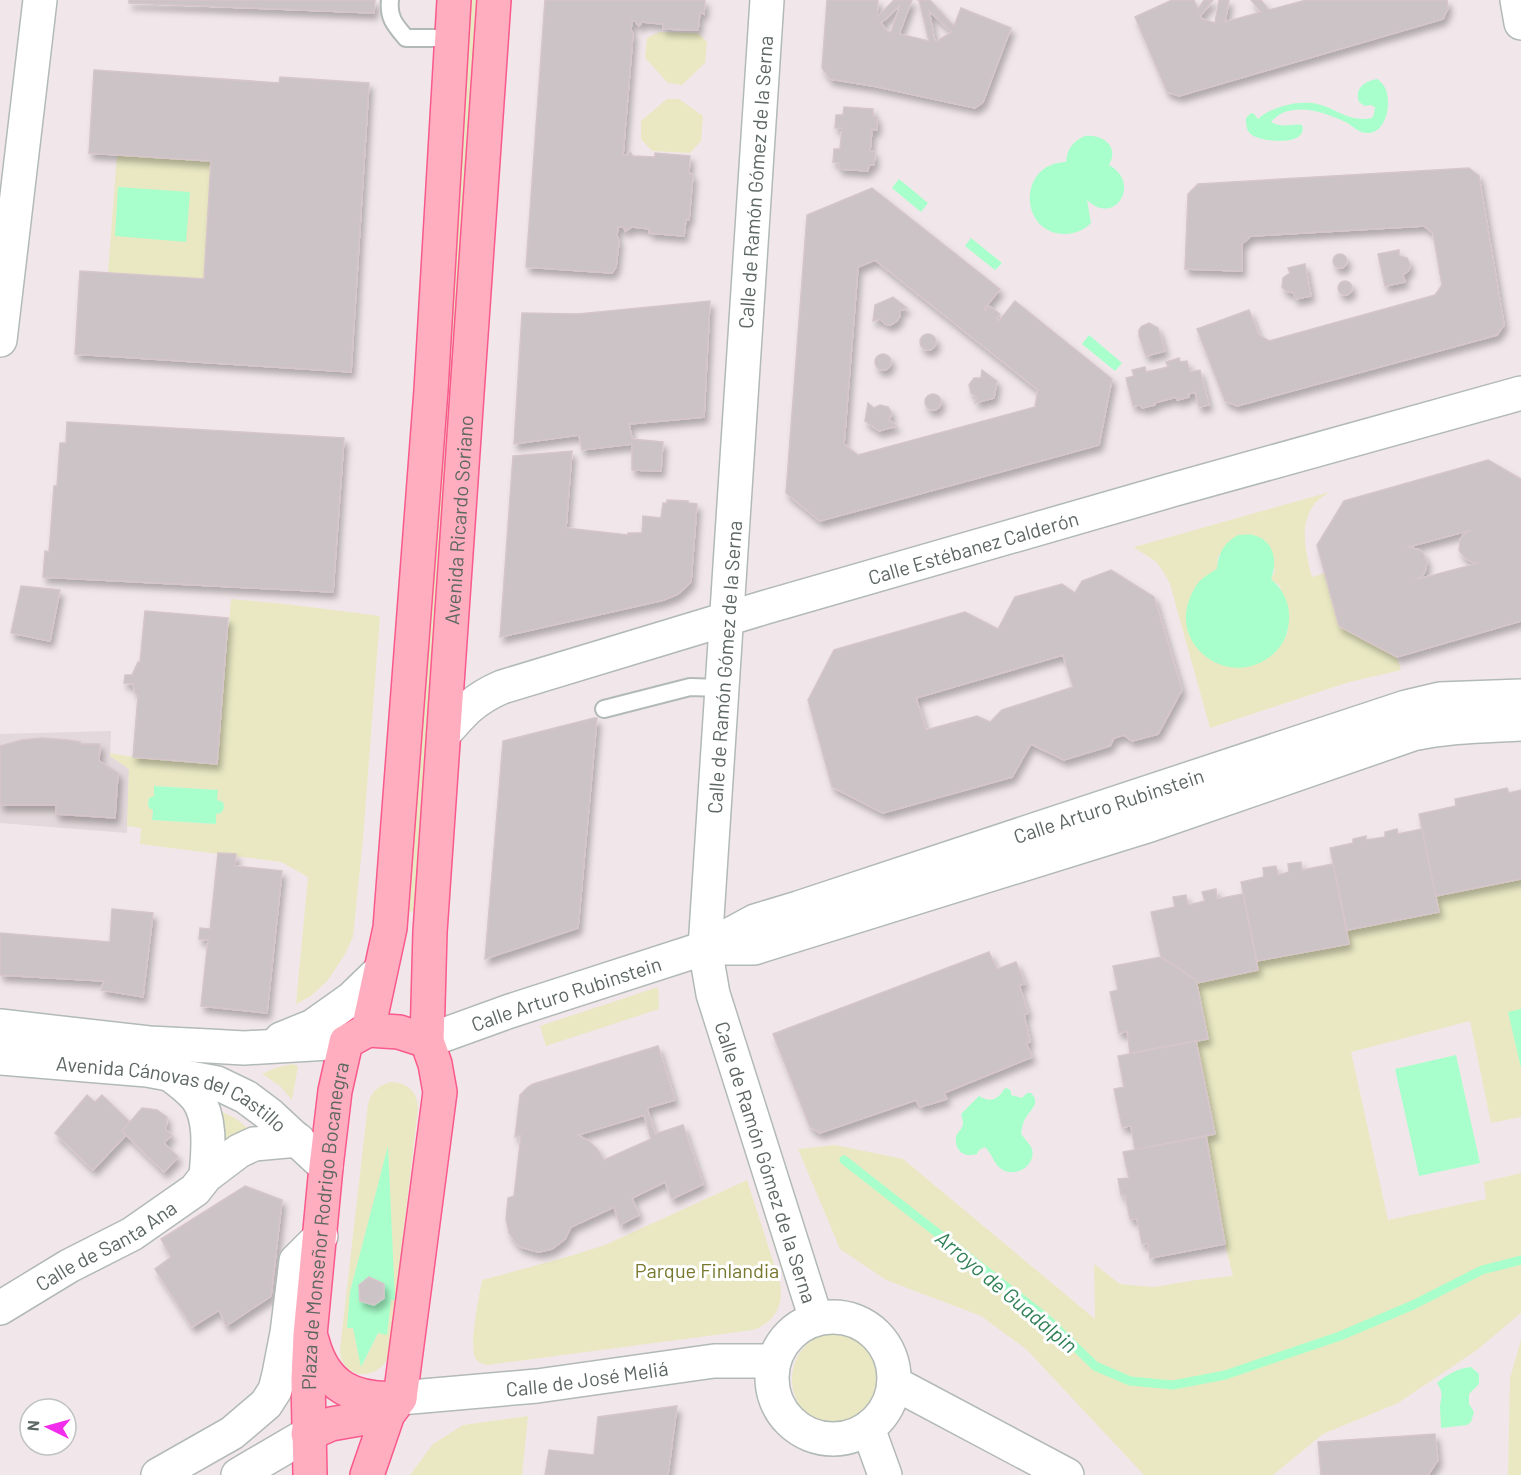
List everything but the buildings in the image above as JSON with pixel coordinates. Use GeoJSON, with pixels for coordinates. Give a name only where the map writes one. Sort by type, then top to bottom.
{"type":"FeatureCollection","features":[{"type":"Feature","properties":{"kind":"main road","name":"Avenida Ricardo Soriano"},"geometry":{"type":"LineString","coordinates":[[357,1036],[380,971],[390,928],[431,390],[454,0]]}},
{"type":"Feature","properties":{"kind":"main road","name":"Avenida Ricardo Soriano"},"geometry":{"type":"LineString","coordinates":[[427,1041],[430,932],[494,0]]}},
{"type":"Feature","properties":{"kind":"main road"},"geometry":{"type":"LineString","coordinates":[[357,1036],[399,1032],[427,1041],[435,1064],[440,1092],[406,1350],[385,1403],[367,1475]]}},
{"type":"Feature","properties":{"kind":"main road","name":"Plaza de Monseñor Rodrigo Bocanegra"},"geometry":{"type":"LineString","coordinates":[[310,1475],[308,1379],[310,1335],[326,1167],[335,1091],[357,1036]]}},
{"type":"Feature","properties":{"kind":"main road"},"geometry":{"type":"LineString","coordinates":[[310,1335],[317,1357],[333,1380],[355,1394],[385,1403]]}},
{"type":"Feature","properties":{"kind":"main road"},"geometry":{"type":"LineString","coordinates":[[308,1434],[385,1403]]}},
{"type":"Feature","properties":{"kind":"street"},"geometry":{"type":"LineString","coordinates":[[1,329],[40,0]]}},
{"type":"Feature","properties":{"kind":"street","name":"Calle de Ramón Gómez de la Serna"},"geometry":{"type":"LineString","coordinates":[[767,0],[705,948],[713,994],[816,1319]]}},
{"type":"Feature","properties":{"kind":"street"},"geometry":{"type":"LineString","coordinates":[[1517,0],[1521,23]]}},
{"type":"Feature","properties":{"kind":"street","name":"Calle Estébanez Calderón"},"geometry":{"type":"LineString","coordinates":[[444,734],[467,707],[502,687],[1172,490],[1521,393]]}},
{"type":"Feature","properties":{"kind":"street","name":"Calle Arturo Rubinstein"},"geometry":{"type":"LineString","coordinates":[[427,1041],[510,1011],[705,948],[755,921],[1406,707],[1440,699],[1521,696]]}},
{"type":"Feature","properties":{"kind":"street","name":"Calle Arturo Rubinstein"},"geometry":{"type":"LineString","coordinates":[[705,948],[754,948],[1150,825],[1413,734],[1456,727],[1521,724]]}},
{"type":"Feature","properties":{"kind":"street"},"geometry":{"type":"LineString","coordinates":[[263,1047],[313,1026],[351,999],[380,971]]}},
{"type":"Feature","properties":{"kind":"street","name":"Avenida Cánovas del Castillo"},"geometry":{"type":"LineString","coordinates":[[0,1026],[149,1043],[244,1048],[357,1036]]}},
{"type":"Feature","properties":{"kind":"street","name":"Avenida Cánovas del Castillo"},"geometry":{"type":"LineString","coordinates":[[0,1058],[147,1070],[217,1083],[246,1097],[270,1115],[326,1167]]}},
{"type":"Feature","properties":{"kind":"street"},"geometry":{"type":"LineString","coordinates":[[168,1073],[184,1084],[198,1099],[203,1110],[208,1142],[206,1176]]}},
{"type":"Feature","properties":{"kind":"street","name":"Calle de Santa Ana"},"geometry":{"type":"LineString","coordinates":[[0,1308],[69,1266],[132,1234],[195,1190],[206,1176],[239,1150],[271,1141],[298,1140]]}},
{"type":"Feature","properties":{"kind":"street"},"geometry":{"type":"LineString","coordinates":[[158,1475],[232,1433],[266,1404],[275,1390],[279,1374],[287,1333],[296,1261],[321,1236]]}},
{"type":"Feature","properties":{"kind":"street"},"geometry":{"type":"LineString","coordinates":[[835,1316],[854,1320],[872,1330],[885,1345],[893,1363],[894,1383],[890,1400],[881,1416],[868,1428],[850,1437],[831,1440],[811,1436],[794,1425],[781,1410],[773,1392],[772,1361],[786,1339],[800,1327],[816,1319],[835,1316]]}},
{"type":"Feature","properties":{"kind":"street","name":"Calle de José Meliá"},"geometry":{"type":"LineString","coordinates":[[385,1403],[537,1386],[714,1361],[772,1361]]}},
{"type":"Feature","properties":{"kind":"street"},"geometry":{"type":"LineString","coordinates":[[894,1383],[1067,1475]]}},
{"type":"Feature","properties":{"kind":"street"},"geometry":{"type":"LineString","coordinates":[[868,1428],[885,1475]]}},
{"type":"Feature","properties":{"kind":"street"},"geometry":{"type":"LineString","coordinates":[[238,1475],[308,1434]]}},
{"type":"Feature","properties":{"kind":"lane"},"geometry":{"type":"LineString","coordinates":[[390,0],[389,10],[393,21],[406,38],[451,38]]}},
{"type":"Feature","properties":{"kind":"lane"},"geometry":{"type":"LineString","coordinates":[[604,709],[690,687],[722,688]]}},
{"type":"Feature","properties":{"kind":"shaded area"},"geometry":{"type":"Polygon","coordinates":[[[1377,79],[1386,90],[1388,109],[1382,125],[1373,132],[1361,132],[1340,120],[1309,110],[1288,111],[1271,122],[1280,125],[1302,125],[1302,132],[1292,140],[1265,139],[1252,135],[1247,129],[1246,118],[1251,113],[1258,119],[1273,110],[1298,103],[1320,105],[1355,118],[1372,118],[1375,107],[1365,106],[1359,102],[1358,93],[1365,83],[1377,79]]]}},
{"type":"Feature","properties":{"kind":"shaded area"},"geometry":{"type":"Polygon","coordinates":[[[1085,136],[1103,139],[1111,147],[1112,158],[1109,165],[1119,173],[1124,191],[1115,206],[1107,208],[1097,207],[1087,200],[1091,223],[1079,231],[1065,234],[1050,231],[1039,223],[1032,211],[1030,198],[1032,185],[1039,174],[1050,165],[1066,162],[1071,146],[1085,136]]]}},
{"type":"Feature","properties":{"kind":"shaded area"},"geometry":{"type":"Polygon","coordinates":[[[899,179],[928,203],[921,212],[892,188],[899,179]]]}},
{"type":"Feature","properties":{"kind":"shaded area"},"geometry":{"type":"Polygon","coordinates":[[[118,187],[190,192],[186,242],[115,236],[118,187]]]}},
{"type":"Feature","properties":{"kind":"shaded area"},"geometry":{"type":"Polygon","coordinates":[[[971,238],[1002,263],[995,270],[965,246],[971,238]]]}},
{"type":"Feature","properties":{"kind":"shaded area"},"geometry":{"type":"Polygon","coordinates":[[[1089,335],[1122,363],[1115,371],[1082,344],[1089,335]]]}},
{"type":"Feature","properties":{"kind":"shaded area"},"geometry":{"type":"Polygon","coordinates":[[[1238,535],[1253,535],[1266,541],[1270,546],[1274,558],[1271,579],[1281,589],[1287,601],[1289,621],[1283,641],[1272,655],[1252,666],[1235,668],[1220,664],[1206,656],[1195,645],[1188,631],[1186,615],[1196,586],[1217,569],[1223,549],[1238,535]]]}},
{"type":"Feature","properties":{"kind":"shaded area"},"geometry":{"type":"Polygon","coordinates":[[[111,731],[110,756],[129,769],[127,833],[0,823],[0,734],[111,731]]]}},
{"type":"Feature","properties":{"kind":"shaded area"},"geometry":{"type":"Polygon","coordinates":[[[154,786],[218,790],[217,800],[223,802],[224,808],[221,813],[216,814],[216,824],[152,820],[153,810],[148,804],[149,798],[154,796],[154,786]]]}},
{"type":"Feature","properties":{"kind":"shaded area"},"geometry":{"type":"Polygon","coordinates":[[[1521,1009],[1521,1068],[1508,1012],[1521,1009]]]}},
{"type":"Feature","properties":{"kind":"shaded area"},"geometry":{"type":"Polygon","coordinates":[[[1456,1055],[1480,1163],[1419,1176],[1395,1069],[1456,1055]]]}},
{"type":"Feature","properties":{"kind":"shaded area"},"geometry":{"type":"Polygon","coordinates":[[[1007,1088],[1011,1091],[1011,1095],[1022,1098],[1027,1093],[1031,1093],[1035,1100],[1034,1106],[1024,1121],[1021,1134],[1032,1149],[1033,1155],[1025,1168],[1015,1172],[1001,1169],[985,1147],[977,1154],[968,1155],[959,1150],[956,1142],[963,1124],[961,1114],[979,1096],[993,1099],[1007,1088]]]}},
{"type":"Feature","properties":{"kind":"shaded area"},"geometry":{"type":"Polygon","coordinates":[[[388,1146],[395,1300],[391,1300],[387,1335],[378,1333],[361,1367],[353,1328],[347,1328],[350,1292],[388,1146]],[[369,1277],[359,1286],[360,1300],[374,1305],[384,1298],[384,1284],[369,1277]]]}},
{"type":"Feature","properties":{"kind":"shaded area"},"geometry":{"type":"Polygon","coordinates":[[[1471,1367],[1479,1374],[1479,1384],[1469,1394],[1469,1404],[1474,1412],[1471,1422],[1467,1425],[1441,1428],[1441,1393],[1437,1383],[1452,1372],[1471,1367]]]}},
{"type":"Feature","properties":{"kind":"green space"},"geometry":{"type":"Polygon","coordinates":[[[470,0],[478,0],[417,909],[414,912],[408,909],[470,0]]]}},
{"type":"Feature","properties":{"kind":"green space"},"geometry":{"type":"Polygon","coordinates":[[[659,32],[698,33],[707,42],[705,63],[682,85],[668,83],[645,58],[647,38],[659,32]]]}},
{"type":"Feature","properties":{"kind":"green space"},"geometry":{"type":"Polygon","coordinates":[[[667,99],[679,99],[703,116],[701,141],[690,153],[652,151],[641,139],[641,121],[667,99]]]}},
{"type":"Feature","properties":{"kind":"green space"},"geometry":{"type":"Polygon","coordinates":[[[117,155],[211,161],[204,279],[108,273],[117,155]]]}},
{"type":"Feature","properties":{"kind":"green space"},"geometry":{"type":"Polygon","coordinates":[[[1330,492],[1315,503],[1307,520],[1305,539],[1312,577],[1325,573],[1339,626],[1397,657],[1401,670],[1346,683],[1210,728],[1170,584],[1156,562],[1134,547],[1330,492]],[[1238,535],[1218,556],[1217,569],[1201,580],[1274,654],[1288,632],[1280,586],[1271,579],[1275,571],[1265,541],[1252,535],[1238,535]]]}},
{"type":"Feature","properties":{"kind":"green space"},"geometry":{"type":"Polygon","coordinates":[[[231,599],[380,616],[353,937],[328,980],[311,996],[296,1004],[308,877],[281,862],[140,844],[141,828],[127,826],[129,769],[110,756],[110,753],[217,764],[231,599]],[[155,786],[154,797],[148,800],[148,806],[153,810],[152,820],[215,824],[216,814],[221,813],[224,808],[222,802],[217,800],[217,790],[155,786]]]}},
{"type":"Feature","properties":{"kind":"green space"},"geometry":{"type":"Polygon","coordinates":[[[1521,879],[1521,1117],[1491,1123],[1470,1021],[1351,1052],[1388,1220],[1486,1199],[1484,1182],[1521,1173],[1521,1313],[1477,1350],[1398,1403],[1323,1434],[1273,1475],[1144,1475],[1026,1349],[981,1316],[886,1280],[840,1249],[798,1149],[835,1145],[903,1159],[1095,1319],[1094,1264],[1120,1284],[1154,1287],[1233,1276],[1206,1136],[1215,1134],[1196,1041],[1208,1038],[1197,983],[1258,970],[1257,961],[1349,944],[1347,930],[1439,912],[1435,896],[1521,879]]]}},
{"type":"Feature","properties":{"kind":"green space"},"geometry":{"type":"Polygon","coordinates":[[[658,987],[659,1009],[546,1046],[540,1026],[658,987]]]}},
{"type":"Feature","properties":{"kind":"green space"},"geometry":{"type":"Polygon","coordinates":[[[293,1064],[298,1066],[292,1100],[280,1086],[262,1074],[293,1064]]]}},
{"type":"Feature","properties":{"kind":"green space"},"geometry":{"type":"Polygon","coordinates":[[[387,1083],[407,1086],[416,1097],[418,1109],[389,1354],[378,1370],[361,1374],[346,1367],[340,1349],[368,1104],[373,1093],[387,1083]],[[388,1148],[350,1292],[353,1328],[362,1366],[378,1333],[387,1334],[391,1299],[394,1300],[388,1148]]]}},
{"type":"Feature","properties":{"kind":"green space"},"geometry":{"type":"Polygon","coordinates":[[[217,1109],[238,1120],[252,1132],[218,1160],[217,1109]]]}},
{"type":"Feature","properties":{"kind":"green space","name":"Parque Finlandia"},"geometry":{"type":"Polygon","coordinates":[[[747,1180],[781,1291],[781,1299],[776,1312],[761,1327],[753,1330],[487,1365],[475,1358],[473,1342],[482,1280],[605,1245],[747,1180]]]}},
{"type":"Feature","properties":{"kind":"green space"},"geometry":{"type":"Polygon","coordinates":[[[840,1331],[858,1335],[874,1345],[884,1361],[888,1379],[884,1397],[874,1413],[858,1423],[840,1427],[822,1423],[806,1413],[796,1397],[792,1379],[796,1361],[806,1345],[822,1335],[840,1331]]]}},
{"type":"Feature","properties":{"kind":"green space"},"geometry":{"type":"Polygon","coordinates":[[[1521,1340],[1521,1475],[1508,1475],[1510,1378],[1521,1340]]]}},
{"type":"Feature","properties":{"kind":"green space"},"geometry":{"type":"Polygon","coordinates":[[[528,1416],[522,1475],[410,1475],[433,1444],[463,1425],[528,1416]]]}},
{"type":"Feature","properties":{"kind":"waterway","name":"Arroyo de Guadalpin"},"geometry":{"type":"LineString","coordinates":[[844,1160],[1046,1318],[1095,1366],[1130,1381],[1173,1385],[1225,1375],[1340,1336],[1413,1305],[1482,1270],[1521,1260]]}}]}
